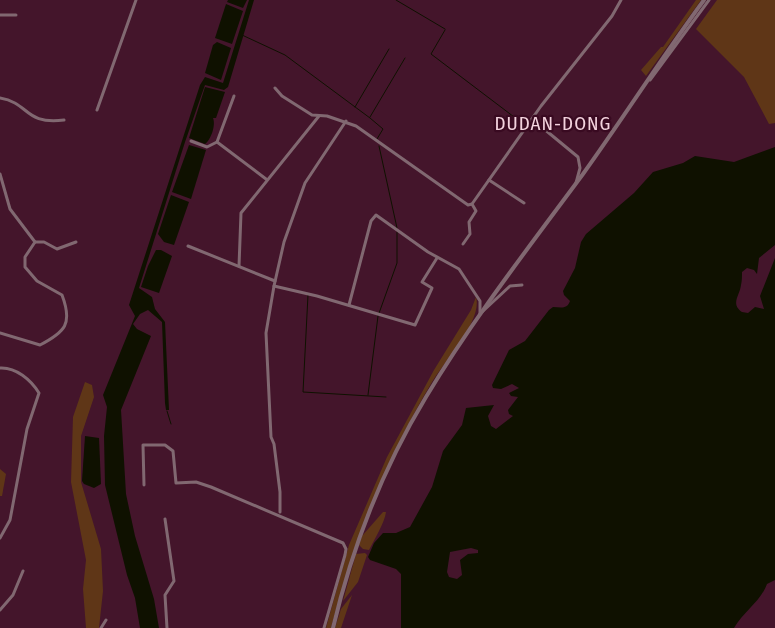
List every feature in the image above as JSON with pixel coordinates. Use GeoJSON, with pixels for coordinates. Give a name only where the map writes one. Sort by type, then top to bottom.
{"type":"FeatureCollection","features":[{"type":"Feature","properties":{"kind":"street"},"geometry":{"type":"LineString","coordinates":[[97,110],[136,0]]}},
{"type":"Feature","properties":{"kind":"street"},"geometry":{"type":"LineString","coordinates":[[275,88],[289,101],[312,115],[346,121],[468,206],[472,204],[532,120],[612,16],[621,0]]}},
{"type":"Feature","properties":{"kind":"street"},"geometry":{"type":"LineString","coordinates":[[333,628],[356,549],[381,486],[425,398],[480,314],[576,183],[704,0]]}},
{"type":"Feature","properties":{"kind":"street"},"geometry":{"type":"LineString","coordinates":[[641,88],[648,83],[709,0]]}},
{"type":"Feature","properties":{"kind":"street"},"geometry":{"type":"LineString","coordinates":[[0,14],[7,16],[16,15]]}},
{"type":"Feature","properties":{"kind":"street"},"geometry":{"type":"LineString","coordinates":[[191,141],[206,147],[217,142],[234,96]]}},
{"type":"Feature","properties":{"kind":"street"},"geometry":{"type":"LineString","coordinates":[[0,98],[8,99],[39,121],[64,120]]}},
{"type":"Feature","properties":{"kind":"street"},"geometry":{"type":"LineString","coordinates":[[239,266],[241,213],[266,179],[319,115]]}},
{"type":"Feature","properties":{"kind":"street"},"geometry":{"type":"LineString","coordinates":[[532,120],[578,157],[580,168],[576,183]]}},
{"type":"Feature","properties":{"kind":"street"},"geometry":{"type":"LineString","coordinates":[[280,512],[280,492],[274,444],[271,437],[266,334],[275,280],[284,242],[305,183],[346,121]]}},
{"type":"Feature","properties":{"kind":"street"},"geometry":{"type":"LineString","coordinates":[[217,142],[266,179]]}},
{"type":"Feature","properties":{"kind":"street"},"geometry":{"type":"LineString","coordinates":[[0,174],[10,209],[35,242]]}},
{"type":"Feature","properties":{"kind":"street"},"geometry":{"type":"LineString","coordinates":[[489,180],[524,202]]}},
{"type":"Feature","properties":{"kind":"street"},"geometry":{"type":"LineString","coordinates":[[463,244],[470,234],[469,222],[476,210],[472,204]]}},
{"type":"Feature","properties":{"kind":"street"},"geometry":{"type":"LineString","coordinates":[[349,305],[374,215],[462,273],[480,301],[480,314]]}},
{"type":"Feature","properties":{"kind":"street"},"geometry":{"type":"LineString","coordinates":[[35,242],[44,242],[57,249],[76,242]]}},
{"type":"Feature","properties":{"kind":"street"},"geometry":{"type":"LineString","coordinates":[[0,333],[40,345],[57,338],[65,326],[66,310],[62,295],[37,281],[25,267],[25,257],[35,242]]}},
{"type":"Feature","properties":{"kind":"street"},"geometry":{"type":"LineString","coordinates":[[188,246],[275,280]]}},
{"type":"Feature","properties":{"kind":"street"},"geometry":{"type":"LineString","coordinates":[[274,286],[349,305],[415,325],[432,288],[422,282],[437,258]]}},
{"type":"Feature","properties":{"kind":"street"},"geometry":{"type":"LineString","coordinates":[[480,314],[510,286],[522,285]]}},
{"type":"Feature","properties":{"kind":"street"},"geometry":{"type":"LineString","coordinates":[[0,368],[12,369],[19,373],[39,393],[27,429],[10,520],[0,538]]}},
{"type":"Feature","properties":{"kind":"street"},"geometry":{"type":"LineString","coordinates":[[144,485],[143,446],[164,445],[173,451],[176,483],[196,482],[211,487],[343,544],[346,550],[345,555],[324,628]]}},
{"type":"Feature","properties":{"kind":"street"},"geometry":{"type":"LineString","coordinates":[[165,519],[174,581],[165,595],[167,628]]}},
{"type":"Feature","properties":{"kind":"street"},"geometry":{"type":"LineString","coordinates":[[0,610],[13,596],[24,571]]}},
{"type":"Feature","properties":{"kind":"street"},"geometry":{"type":"LineString","coordinates":[[102,628],[106,620]]}},
{"type":"Feature","properties":{"kind":"shaded area"},"geometry":{"type":"Polygon","coordinates":[[[228,0],[247,0],[243,8],[227,2],[228,0]]]}},
{"type":"Feature","properties":{"kind":"shaded area"},"geometry":{"type":"Polygon","coordinates":[[[249,0],[254,0],[228,87],[224,90],[205,85],[139,288],[152,297],[155,309],[165,322],[169,410],[166,410],[165,403],[162,322],[148,310],[140,314],[133,324],[137,329],[151,336],[121,410],[126,494],[135,536],[154,599],[159,628],[140,628],[135,598],[127,575],[105,485],[104,436],[107,407],[103,395],[135,316],[129,305],[200,85],[205,77],[223,83],[249,0]]]}},
{"type":"Feature","properties":{"kind":"shaded area"},"geometry":{"type":"Polygon","coordinates":[[[696,0],[701,0],[646,76],[641,70],[663,47],[696,0]]]}},
{"type":"Feature","properties":{"kind":"shaded area"},"geometry":{"type":"Polygon","coordinates":[[[717,0],[775,0],[775,123],[769,124],[744,77],[696,29],[717,0]]]}},
{"type":"Feature","properties":{"kind":"shaded area"},"geometry":{"type":"Polygon","coordinates":[[[226,4],[243,11],[232,44],[215,38],[226,4]]]}},
{"type":"Feature","properties":{"kind":"shaded area"},"geometry":{"type":"Polygon","coordinates":[[[217,42],[231,48],[221,80],[205,73],[213,45],[217,42]]]}},
{"type":"Feature","properties":{"kind":"shaded area"},"geometry":{"type":"Polygon","coordinates":[[[205,87],[225,92],[216,118],[213,118],[214,124],[211,136],[205,144],[189,138],[205,87]]]}},
{"type":"Feature","properties":{"kind":"shaded area"},"geometry":{"type":"Polygon","coordinates":[[[189,145],[206,150],[191,199],[172,192],[189,145]]]}},
{"type":"Feature","properties":{"kind":"shaded area"},"geometry":{"type":"Polygon","coordinates":[[[775,147],[775,245],[759,258],[757,274],[754,270],[747,268],[742,272],[736,303],[738,309],[742,312],[748,313],[755,307],[764,309],[760,296],[775,258],[775,580],[767,584],[761,596],[734,628],[401,628],[401,574],[396,569],[370,560],[368,557],[374,543],[383,533],[396,533],[410,527],[432,487],[443,451],[462,425],[466,408],[494,405],[488,416],[491,426],[496,429],[513,416],[509,414],[508,410],[518,397],[511,396],[509,393],[519,388],[512,384],[501,389],[493,388],[492,385],[509,350],[525,341],[549,310],[553,307],[565,307],[569,304],[570,301],[563,291],[575,268],[581,242],[586,234],[634,193],[653,172],[683,163],[695,156],[734,162],[775,147]],[[471,548],[450,552],[447,572],[449,577],[457,579],[462,575],[460,560],[468,554],[478,553],[478,550],[471,548]]]}},
{"type":"Feature","properties":{"kind":"shaded area"},"geometry":{"type":"Polygon","coordinates":[[[171,195],[189,202],[174,245],[164,242],[158,234],[171,195]]]}},
{"type":"Feature","properties":{"kind":"shaded area"},"geometry":{"type":"Polygon","coordinates":[[[156,250],[161,250],[172,256],[159,293],[141,287],[156,250]]]}},
{"type":"Feature","properties":{"kind":"shaded area"},"geometry":{"type":"Polygon","coordinates":[[[476,297],[477,306],[468,329],[415,411],[386,471],[361,532],[331,628],[326,628],[349,545],[387,457],[434,370],[471,310],[476,297]]]}},
{"type":"Feature","properties":{"kind":"shaded area"},"geometry":{"type":"Polygon","coordinates":[[[85,382],[92,385],[94,397],[81,436],[81,482],[101,549],[103,591],[99,628],[86,628],[83,589],[86,560],[71,482],[73,417],[85,382]]]}},
{"type":"Feature","properties":{"kind":"shaded area"},"geometry":{"type":"Polygon","coordinates":[[[85,436],[99,438],[101,484],[94,488],[84,484],[82,481],[85,436]]]}},
{"type":"Feature","properties":{"kind":"shaded area"},"geometry":{"type":"Polygon","coordinates":[[[0,469],[6,474],[2,496],[0,496],[0,469]]]}},
{"type":"Feature","properties":{"kind":"shaded area"},"geometry":{"type":"Polygon","coordinates":[[[383,512],[386,512],[384,521],[369,550],[363,549],[359,545],[362,536],[383,512]]]}},
{"type":"Feature","properties":{"kind":"shaded area"},"geometry":{"type":"Polygon","coordinates":[[[365,553],[367,555],[358,582],[343,601],[356,554],[365,553]]]}},
{"type":"Feature","properties":{"kind":"shaded area"},"geometry":{"type":"Polygon","coordinates":[[[352,595],[341,628],[335,628],[341,609],[352,595]]]}},
{"type":"Feature","properties":{"kind":"waterway"},"geometry":{"type":"LineString","coordinates":[[396,0],[445,29]]}},
{"type":"Feature","properties":{"kind":"waterway"},"geometry":{"type":"LineString","coordinates":[[445,30],[431,54],[522,123]]}},
{"type":"Feature","properties":{"kind":"waterway"},"geometry":{"type":"LineString","coordinates":[[242,35],[285,55],[370,118],[383,129],[377,139]]}},
{"type":"Feature","properties":{"kind":"waterway"},"geometry":{"type":"LineString","coordinates":[[355,107],[389,49]]}},
{"type":"Feature","properties":{"kind":"waterway"},"geometry":{"type":"LineString","coordinates":[[370,117],[405,58]]}},
{"type":"Feature","properties":{"kind":"waterway"},"geometry":{"type":"LineString","coordinates":[[379,146],[397,228]]}},
{"type":"Feature","properties":{"kind":"waterway"},"geometry":{"type":"LineString","coordinates":[[368,395],[378,316],[397,263],[397,232]]}},
{"type":"Feature","properties":{"kind":"waterway"},"geometry":{"type":"LineString","coordinates":[[308,295],[303,392],[386,397]]}},
{"type":"Feature","properties":{"kind":"waterway"},"geometry":{"type":"LineString","coordinates":[[167,411],[171,424]]}},
{"type":"Feature","properties":{"kind":"district","name":"DUDAN-DONG"},"geometry":{"type":"Point","coordinates":[553,123]}}]}
